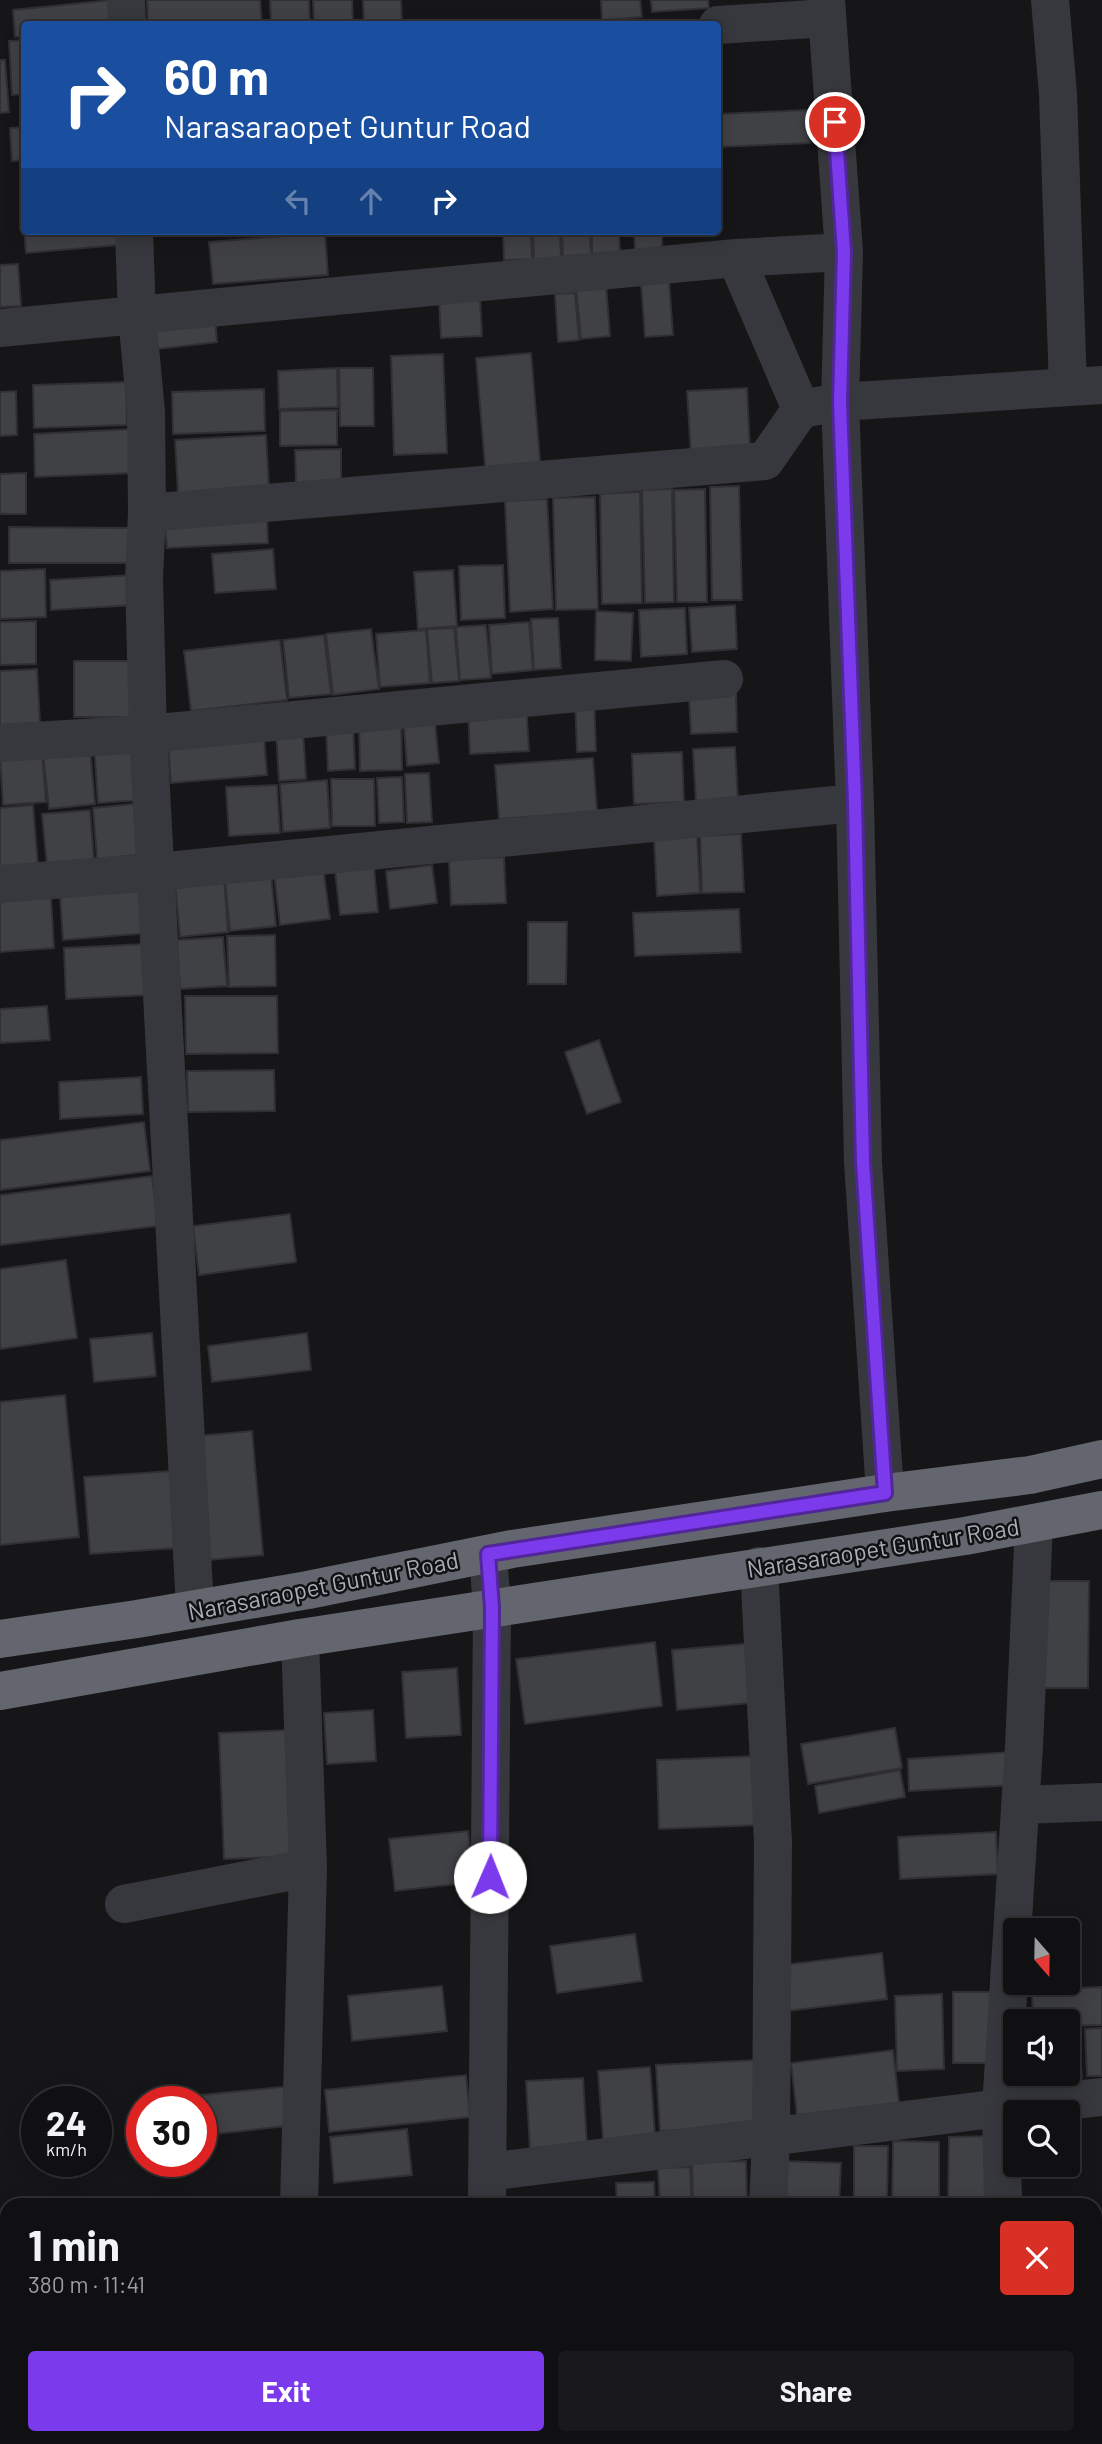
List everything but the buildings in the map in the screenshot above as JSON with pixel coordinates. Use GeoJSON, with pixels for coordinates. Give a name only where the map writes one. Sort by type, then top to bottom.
{"type":"FeatureCollection","features":[{"type":"Feature","properties":{"kind":"highway","name":"Narasaraopet Guntur Road"},"geometry":{"type":"LineString","coordinates":[[0,1639],[308,1590],[488,1554],[885,1493],[1030,1475],[1102,1459]]}},
{"type":"Feature","properties":{"kind":"highway","name":"Narasaraopet Guntur Road"},"geometry":{"type":"LineString","coordinates":[[0,1690],[300,1638],[965,1536],[1102,1510]]}},
{"type":"Feature","properties":{"kind":"street"},"geometry":{"type":"LineString","coordinates":[[126,0],[127,21]]}},
{"type":"Feature","properties":{"kind":"street"},"geometry":{"type":"LineString","coordinates":[[147,513],[765,461],[801,409],[840,402],[1085,386],[1050,0]]}},
{"type":"Feature","properties":{"kind":"street"},"geometry":{"type":"LineString","coordinates":[[721,25],[827,9],[844,252],[840,402],[855,803],[863,1162],[885,1493]]}},
{"type":"Feature","properties":{"kind":"street"},"geometry":{"type":"LineString","coordinates":[[134,235],[136,316],[146,412],[147,513],[144,578],[148,734],[195,1609]]}},
{"type":"Feature","properties":{"kind":"street"},"geometry":{"type":"LineString","coordinates":[[0,328],[736,258],[844,252]]}},
{"type":"Feature","properties":{"kind":"street"},"geometry":{"type":"LineString","coordinates":[[736,258],[801,409]]}},
{"type":"Feature","properties":{"kind":"street"},"geometry":{"type":"LineString","coordinates":[[0,743],[148,734],[724,679]]}},
{"type":"Feature","properties":{"kind":"street"},"geometry":{"type":"LineString","coordinates":[[0,884],[157,872],[855,803]]}},
{"type":"Feature","properties":{"kind":"street"},"geometry":{"type":"LineString","coordinates":[[1003,2198],[1001,2108],[1034,1522]]}},
{"type":"Feature","properties":{"kind":"street"},"geometry":{"type":"LineString","coordinates":[[488,1554],[492,1608],[487,2189],[771,2138],[1102,2097]]}},
{"type":"Feature","properties":{"kind":"street"},"geometry":{"type":"LineString","coordinates":[[760,1566],[773,1842],[768,2198]]}},
{"type":"Feature","properties":{"kind":"street"},"geometry":{"type":"LineString","coordinates":[[299,2198],[308,1868],[300,1638]]}},
{"type":"Feature","properties":{"kind":"street"},"geometry":{"type":"LineString","coordinates":[[1020,1805],[1102,1802]]}},
{"type":"Feature","properties":{"kind":"street"},"geometry":{"type":"LineString","coordinates":[[124,1904],[308,1868]]}},
{"type":"Feature","properties":{"kind":"route"},"geometry":{"type":"LineString","coordinates":[[490,1877],[492,1608],[488,1554],[885,1493],[863,1162],[855,803],[840,402],[844,252],[835,122]]}}]}
